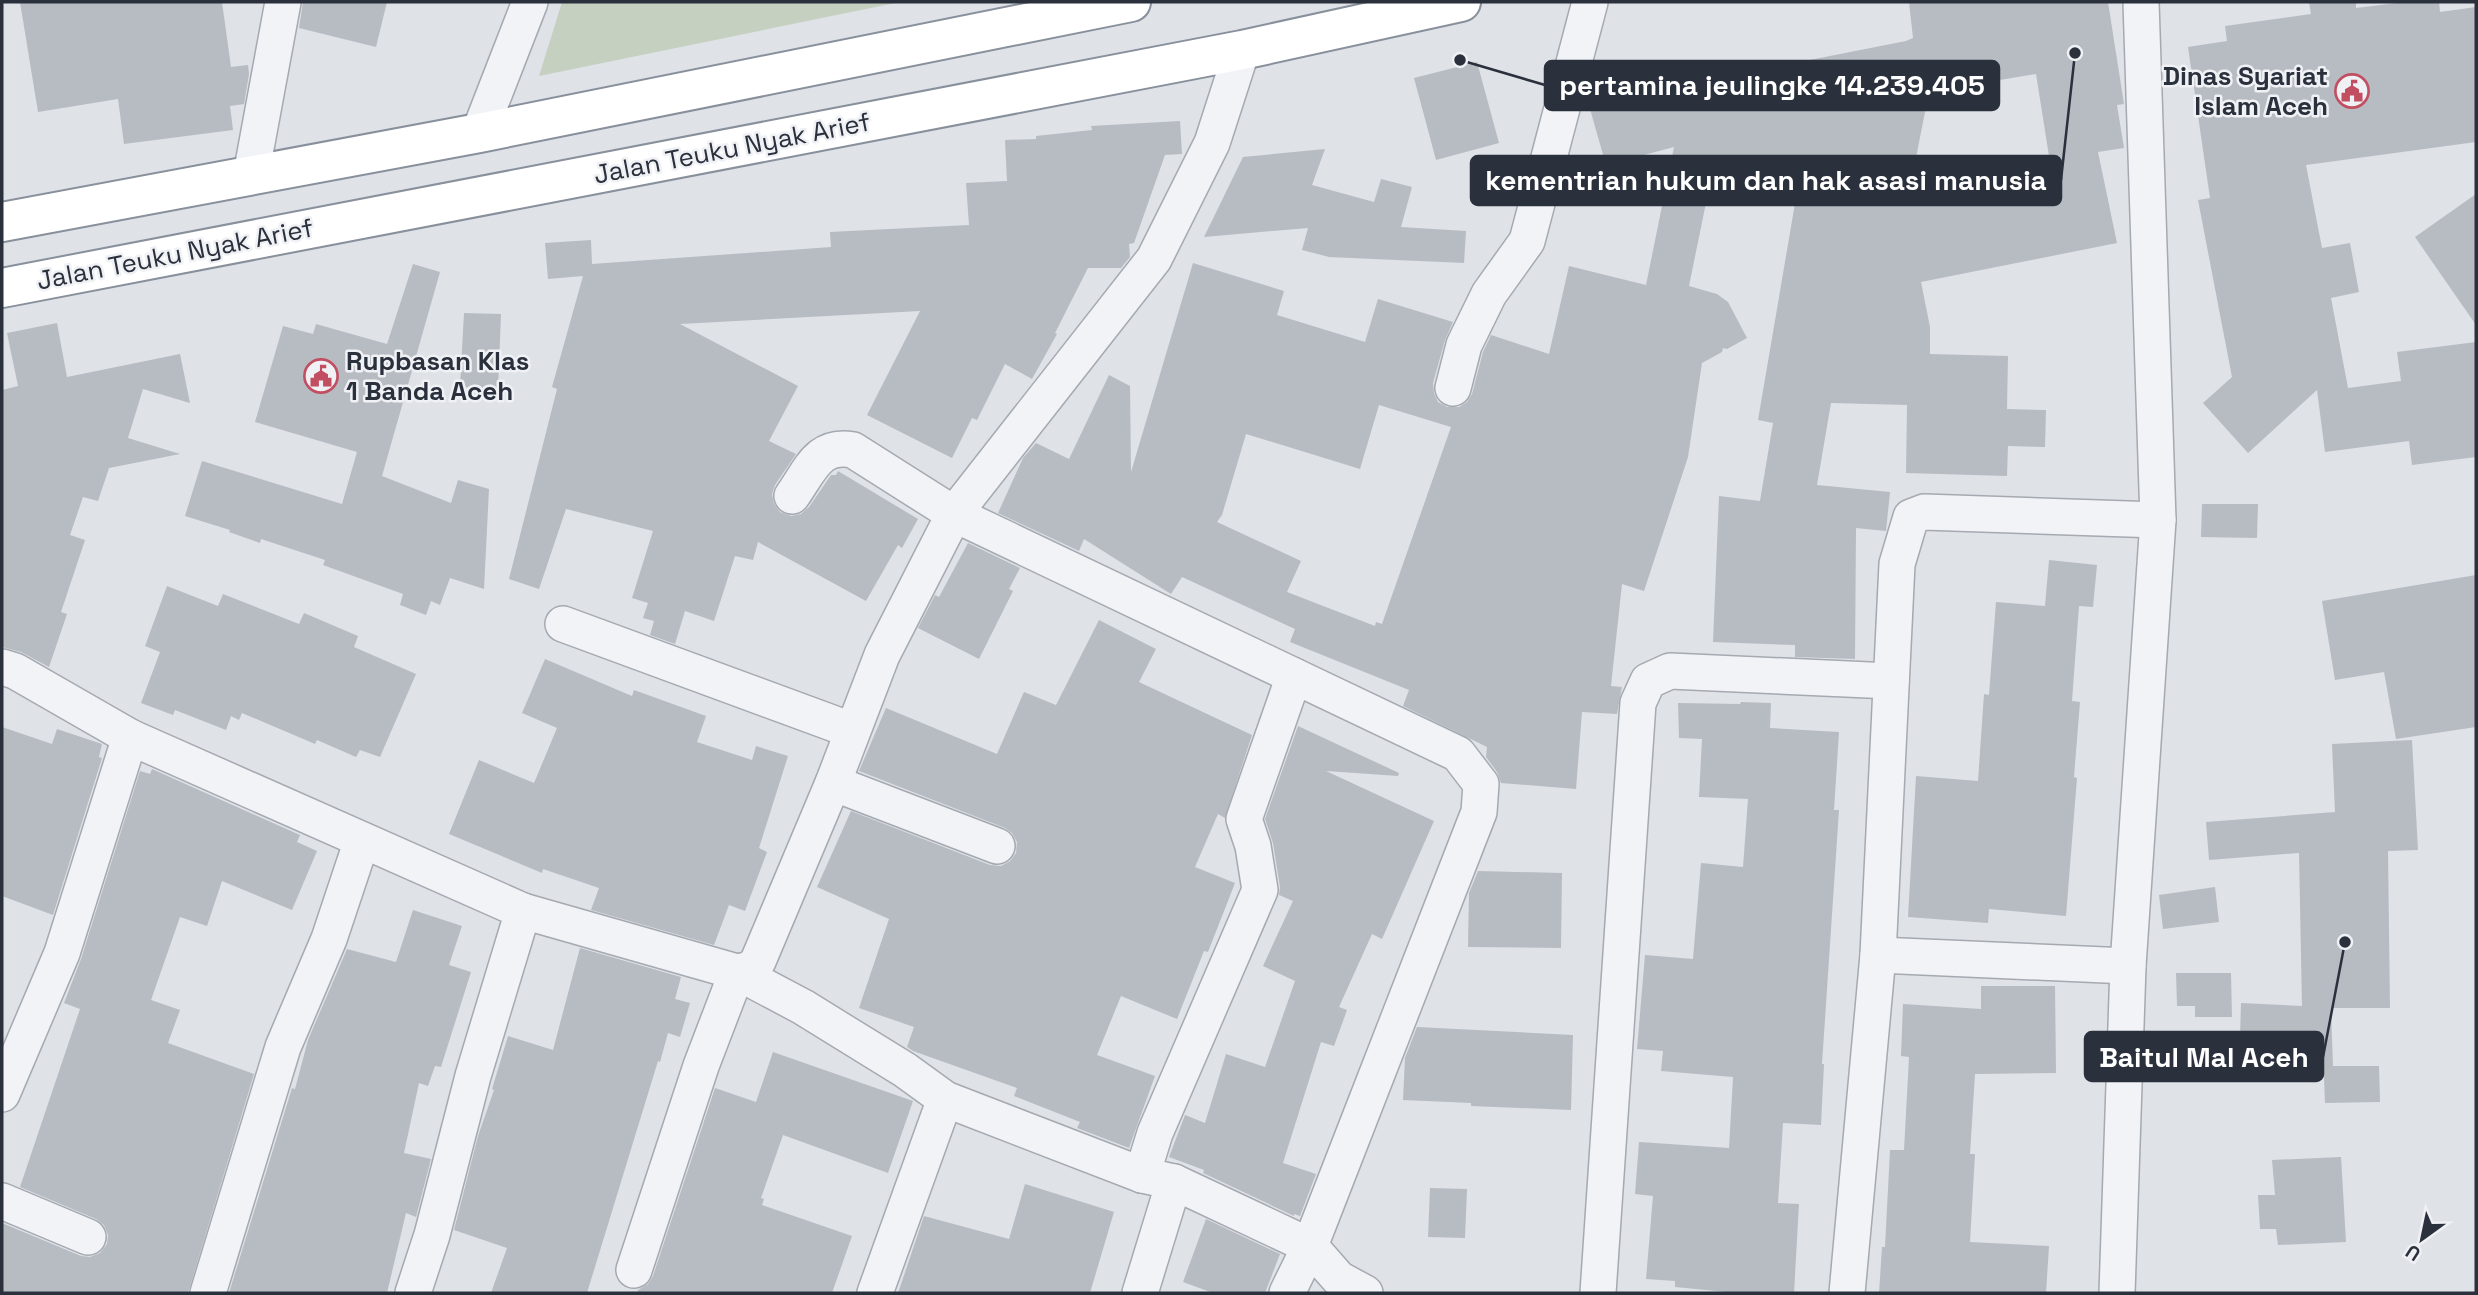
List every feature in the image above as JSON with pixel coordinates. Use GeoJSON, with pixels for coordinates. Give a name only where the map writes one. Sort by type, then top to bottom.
{"type":"FeatureCollection","features":[{"type":"Feature","properties":{"kind":"highway"},"geometry":{"type":"LineString","coordinates":[[2,222],[480,133],[1131,2]]}},
{"type":"Feature","properties":{"kind":"highway","name":"Jalan Teuku Nyak Arief"},"geometry":{"type":"LineString","coordinates":[[2,288],[1242,50],[1461,2]]}},
{"type":"Feature","properties":{"kind":"street"},"geometry":{"type":"LineString","coordinates":[[251,175],[283,2]]}},
{"type":"Feature","properties":{"kind":"street"},"geometry":{"type":"LineString","coordinates":[[480,133],[530,2]]}},
{"type":"Feature","properties":{"kind":"street"},"geometry":{"type":"LineString","coordinates":[[1453,388],[1464,345],[1489,294],[1527,241],[1590,2]]}},
{"type":"Feature","properties":{"kind":"street"},"geometry":{"type":"LineString","coordinates":[[2117,1293],[2128,966],[2158,520],[2141,2]]}},
{"type":"Feature","properties":{"kind":"street"},"geometry":{"type":"LineString","coordinates":[[737,972],[751,969],[758,961],[833,783],[851,730],[882,655],[954,514],[1154,259],[1212,143],[1242,50]]}},
{"type":"Feature","properties":{"kind":"street"},"geometry":{"type":"LineString","coordinates":[[792,496],[822,453],[840,447],[853,450],[954,514],[1458,754],[1481,785],[1479,812],[1310,1246],[1287,1293]]}},
{"type":"Feature","properties":{"kind":"street"},"geometry":{"type":"LineString","coordinates":[[1847,1293],[1878,955],[1897,564],[1911,517],[1924,512],[2158,520]]}},
{"type":"Feature","properties":{"kind":"street"},"geometry":{"type":"LineString","coordinates":[[563,624],[851,730]]}},
{"type":"Feature","properties":{"kind":"street"},"geometry":{"type":"LineString","coordinates":[[2,667],[15,671],[130,737],[523,911],[737,972],[803,1007],[905,1070],[945,1099],[1158,1179],[1310,1246],[1339,1279],[1365,1293]]}},
{"type":"Feature","properties":{"kind":"street"},"geometry":{"type":"LineString","coordinates":[[1598,1293],[1638,703],[1648,681],[1670,671],[1891,681]]}},
{"type":"Feature","properties":{"kind":"street"},"geometry":{"type":"LineString","coordinates":[[1140,1293],[1158,1179],[1155,1133],[1260,890],[1253,846],[1244,819],[1294,676]]}},
{"type":"Feature","properties":{"kind":"street"},"geometry":{"type":"LineString","coordinates":[[2,1094],[62,953],[130,737]]}},
{"type":"Feature","properties":{"kind":"street"},"geometry":{"type":"LineString","coordinates":[[833,783],[997,846]]}},
{"type":"Feature","properties":{"kind":"street"},"geometry":{"type":"LineString","coordinates":[[208,1293],[283,1047],[329,939],[362,840]]}},
{"type":"Feature","properties":{"kind":"street"},"geometry":{"type":"LineString","coordinates":[[413,1293],[432,1235],[473,1076],[523,911]]}},
{"type":"Feature","properties":{"kind":"street"},"geometry":{"type":"LineString","coordinates":[[1878,955],[2128,966]]}},
{"type":"Feature","properties":{"kind":"street"},"geometry":{"type":"LineString","coordinates":[[634,1270],[701,1066],[737,972]]}},
{"type":"Feature","properties":{"kind":"street"},"geometry":{"type":"LineString","coordinates":[[876,1293],[945,1099]]}},
{"type":"Feature","properties":{"kind":"street"},"geometry":{"type":"LineString","coordinates":[[2,1201],[88,1237]]}},
{"type":"Feature","properties":{"kind":"green space"},"geometry":{"type":"Polygon","coordinates":[[[562,2],[900,2],[539,76],[562,2]]]}},
{"type":"Feature","properties":{"kind":"building"},"geometry":{"type":"Polygon","coordinates":[[[20,2],[222,2],[231,67],[248,65],[249,74],[244,104],[230,106],[233,130],[124,144],[118,99],[38,112],[20,2]]]}},
{"type":"Feature","properties":{"kind":"building"},"geometry":{"type":"Polygon","coordinates":[[[303,2],[387,2],[376,47],[299,28],[303,2]]]}},
{"type":"Feature","properties":{"kind":"building"},"geometry":{"type":"Polygon","coordinates":[[[1909,2],[2108,2],[2124,104],[2117,105],[2124,148],[2098,152],[2117,243],[1921,282],[1930,327],[1930,354],[2008,356],[2007,409],[2046,410],[2045,447],[2008,446],[2007,476],[1906,473],[1907,405],[1831,403],[1817,485],[1890,492],[1886,531],[1856,528],[1855,659],[1795,657],[1795,645],[1713,642],[1719,496],[1760,501],[1773,423],[1758,420],[1800,174],[1708,193],[1689,286],[1717,294],[1728,302],[1747,338],[1727,349],[1723,348],[1722,352],[1702,363],[1688,457],[1644,591],[1622,584],[1611,686],[1622,687],[1617,714],[1582,712],[1576,789],[1501,783],[1486,757],[1487,747],[1403,706],[1409,690],[1290,642],[1295,629],[1182,577],[1171,594],[1084,539],[1079,551],[998,513],[1023,458],[1036,443],[1069,459],[1109,375],[1130,386],[1131,472],[1193,263],[1284,291],[1277,315],[1365,342],[1378,299],[1453,322],[1433,383],[1438,402],[1447,407],[1459,407],[1467,402],[1472,394],[1483,352],[1491,335],[1549,354],[1569,266],[1646,285],[1674,147],[1606,165],[1586,95],[1591,77],[1644,63],[1652,91],[1913,38],[1909,2]],[[2036,74],[1929,92],[1907,203],[2052,175],[2036,74]],[[1379,405],[1360,469],[1246,434],[1222,515],[1217,522],[1301,561],[1287,592],[1375,626],[1376,622],[1382,624],[1451,427],[1379,405]]]}},
{"type":"Feature","properties":{"kind":"building"},"geometry":{"type":"Polygon","coordinates":[[[2309,2],[2356,2],[2356,8],[2405,2],[2439,2],[2440,12],[2476,7],[2476,142],[2306,165],[2322,248],[2350,243],[2359,292],[2331,298],[2348,388],[2401,381],[2397,352],[2476,342],[2476,457],[2412,465],[2409,441],[2325,452],[2317,390],[2248,453],[2203,403],[2232,377],[2198,200],[2210,198],[2188,47],[2227,41],[2225,26],[2311,14],[2309,2]]]}},
{"type":"Feature","properties":{"kind":"building"},"geometry":{"type":"Polygon","coordinates":[[[1477,62],[1499,143],[1436,160],[1414,78],[1477,62]]]}},
{"type":"Feature","properties":{"kind":"building"},"geometry":{"type":"Polygon","coordinates":[[[1180,121],[1182,154],[1165,155],[1134,243],[1129,244],[1130,257],[1121,268],[1088,268],[1032,379],[1005,364],[977,420],[972,418],[952,458],[867,415],[920,311],[680,324],[798,386],[769,441],[796,454],[772,494],[774,504],[780,512],[791,516],[801,514],[831,475],[836,475],[838,471],[918,519],[902,548],[898,545],[866,601],[758,542],[753,560],[735,556],[714,621],[685,611],[675,644],[650,635],[654,621],[643,618],[648,603],[632,598],[653,531],[566,509],[539,589],[509,579],[557,389],[552,387],[583,276],[548,279],[545,243],[591,240],[592,264],[831,247],[830,232],[969,225],[966,183],[1007,181],[1005,140],[1036,139],[1036,136],[1092,130],[1091,126],[1180,121]]]}},
{"type":"Feature","properties":{"kind":"building"},"geometry":{"type":"Polygon","coordinates":[[[1325,149],[1312,185],[1374,202],[1381,179],[1412,187],[1401,227],[1466,231],[1464,263],[1329,257],[1302,250],[1308,228],[1204,237],[1243,157],[1325,149]]]}},
{"type":"Feature","properties":{"kind":"building"},"geometry":{"type":"Polygon","coordinates":[[[2476,194],[2476,325],[2415,237],[2476,194]]]}},
{"type":"Feature","properties":{"kind":"building"},"geometry":{"type":"Polygon","coordinates":[[[413,264],[440,272],[382,476],[451,503],[458,480],[489,489],[484,589],[450,578],[440,605],[431,601],[426,615],[400,605],[403,594],[323,565],[325,560],[261,539],[260,543],[185,516],[202,461],[342,504],[357,452],[255,422],[283,326],[313,334],[316,324],[387,344],[413,264]]]}},
{"type":"Feature","properties":{"kind":"building"},"geometry":{"type":"Polygon","coordinates":[[[464,313],[501,314],[498,389],[460,387],[464,313]]]}},
{"type":"Feature","properties":{"kind":"building"},"geometry":{"type":"Polygon","coordinates":[[[57,323],[67,377],[180,354],[190,403],[143,389],[128,438],[180,454],[109,468],[98,501],[83,497],[70,535],[85,540],[61,612],[67,614],[49,667],[21,652],[2,647],[2,390],[18,386],[7,333],[57,323]]]}},
{"type":"Feature","properties":{"kind":"building"},"geometry":{"type":"Polygon","coordinates":[[[2202,504],[2258,504],[2257,538],[2201,537],[2202,504]]]}},
{"type":"Feature","properties":{"kind":"building"},"geometry":{"type":"Polygon","coordinates":[[[968,543],[1020,568],[1009,589],[1013,591],[979,659],[918,628],[935,595],[939,597],[968,543]]]}},
{"type":"Feature","properties":{"kind":"building"},"geometry":{"type":"Polygon","coordinates":[[[2049,560],[2097,565],[2093,607],[2079,606],[2072,701],[2080,702],[2074,777],[2077,778],[2066,916],[1989,909],[1988,923],[1908,917],[1916,776],[1978,781],[1984,694],[1989,695],[1996,602],[2045,606],[2049,560]]]}},
{"type":"Feature","properties":{"kind":"building"},"geometry":{"type":"Polygon","coordinates":[[[2476,575],[2476,727],[2396,739],[2384,672],[2335,680],[2322,601],[2476,575]]]}},
{"type":"Feature","properties":{"kind":"building"},"geometry":{"type":"Polygon","coordinates":[[[167,586],[218,606],[223,594],[299,624],[304,613],[358,636],[354,647],[416,674],[380,757],[360,750],[356,757],[317,740],[315,744],[242,713],[239,720],[231,716],[226,730],[175,710],[173,715],[141,703],[160,652],[145,646],[167,586]]]}},
{"type":"Feature","properties":{"kind":"building"},"geometry":{"type":"Polygon","coordinates":[[[1099,620],[1156,649],[1139,682],[1252,735],[1225,818],[1218,814],[1195,867],[1235,883],[1208,952],[1204,951],[1177,1019],[1121,996],[1097,1055],[1155,1076],[1129,1148],[1077,1128],[1080,1122],[1014,1096],[1017,1088],[913,1051],[907,1047],[914,1027],[859,1008],[889,919],[817,887],[851,811],[990,865],[1001,866],[1010,861],[1016,853],[1017,842],[1005,828],[859,771],[886,708],[997,754],[1024,692],[1056,705],[1099,620]]]}},
{"type":"Feature","properties":{"kind":"building"},"geometry":{"type":"Polygon","coordinates":[[[545,659],[632,696],[634,690],[706,716],[697,742],[752,760],[756,746],[788,756],[759,848],[767,852],[745,911],[729,905],[714,945],[591,910],[599,888],[543,869],[542,873],[449,834],[479,760],[534,783],[557,728],[522,713],[545,659]]]}},
{"type":"Feature","properties":{"kind":"building"},"geometry":{"type":"Polygon","coordinates":[[[1678,703],[1771,703],[1770,728],[1839,732],[1834,810],[1839,810],[1822,1064],[1821,1125],[1783,1123],[1778,1203],[1799,1204],[1794,1293],[1737,1293],[1675,1287],[1675,1281],[1646,1279],[1653,1196],[1635,1194],[1639,1142],[1729,1148],[1733,1077],[1661,1071],[1663,1051],[1637,1049],[1645,955],[1693,959],[1701,863],[1743,867],[1748,799],[1699,797],[1702,739],[1679,738],[1678,703]]]}},
{"type":"Feature","properties":{"kind":"building"},"geometry":{"type":"Polygon","coordinates":[[[1298,726],[1399,773],[1398,776],[1326,771],[1434,821],[1382,939],[1372,934],[1339,1007],[1347,1010],[1334,1046],[1321,1042],[1283,1163],[1316,1174],[1300,1216],[1294,1216],[1203,1173],[1204,1170],[1169,1157],[1185,1115],[1205,1123],[1226,1054],[1265,1067],[1295,981],[1263,966],[1293,901],[1279,895],[1273,843],[1265,819],[1298,726]]]}},
{"type":"Feature","properties":{"kind":"building"},"geometry":{"type":"Polygon","coordinates":[[[2,727],[52,744],[57,729],[102,744],[99,757],[102,758],[53,915],[2,896],[2,727]]]}},
{"type":"Feature","properties":{"kind":"building"},"geometry":{"type":"Polygon","coordinates":[[[2412,740],[2418,850],[2388,851],[2390,1008],[2331,1008],[2333,1066],[2379,1066],[2380,1102],[2325,1103],[2324,1077],[2239,1074],[2241,1003],[2302,1006],[2299,853],[2209,860],[2206,822],[2335,812],[2332,744],[2412,740]]]}},
{"type":"Feature","properties":{"kind":"building"},"geometry":{"type":"Polygon","coordinates":[[[152,769],[300,835],[297,842],[317,851],[292,910],[222,881],[207,926],[180,917],[151,1000],[180,1010],[168,1043],[254,1074],[188,1293],[2,1293],[2,1223],[81,1256],[90,1257],[100,1253],[107,1244],[108,1235],[104,1225],[96,1219],[20,1187],[80,1009],[64,1003],[81,959],[140,771],[150,774],[152,769]]]}},
{"type":"Feature","properties":{"kind":"building"},"geometry":{"type":"Polygon","coordinates":[[[1478,871],[1562,873],[1561,948],[1468,947],[1469,893],[1478,871]]]}},
{"type":"Feature","properties":{"kind":"building"},"geometry":{"type":"Polygon","coordinates":[[[2215,887],[2219,922],[2163,929],[2159,895],[2215,887]]]}},
{"type":"Feature","properties":{"kind":"building"},"geometry":{"type":"Polygon","coordinates":[[[413,910],[462,926],[449,965],[471,972],[441,1067],[435,1066],[428,1086],[419,1083],[404,1153],[431,1159],[416,1217],[406,1213],[387,1293],[229,1293],[292,1088],[295,1089],[308,1040],[347,949],[396,962],[413,910]]]}},
{"type":"Feature","properties":{"kind":"building"},"geometry":{"type":"Polygon","coordinates":[[[580,948],[681,977],[675,999],[690,1003],[680,1037],[668,1033],[660,1062],[658,1061],[587,1293],[491,1293],[507,1248],[454,1230],[478,1136],[494,1090],[492,1089],[508,1036],[553,1050],[580,948]]]}},
{"type":"Feature","properties":{"kind":"building"},"geometry":{"type":"Polygon","coordinates":[[[2176,973],[2231,973],[2232,1017],[2195,1017],[2195,1006],[2177,1006],[2176,973]]]}},
{"type":"Feature","properties":{"kind":"building"},"geometry":{"type":"Polygon","coordinates":[[[1981,986],[2055,986],[2056,1073],[1975,1074],[1970,1154],[1975,1154],[1970,1242],[2049,1246],[2046,1293],[1879,1293],[1882,1247],[1885,1247],[1890,1150],[1904,1150],[1909,1057],[1901,1056],[1903,1004],[1981,1009],[1981,986]]]}},
{"type":"Feature","properties":{"kind":"building"},"geometry":{"type":"Polygon","coordinates":[[[1417,1027],[1573,1035],[1571,1110],[1403,1100],[1405,1058],[1417,1027]]]}},
{"type":"Feature","properties":{"kind":"building"},"geometry":{"type":"Polygon","coordinates":[[[773,1052],[913,1101],[888,1173],[783,1135],[761,1198],[764,1199],[762,1205],[852,1236],[832,1293],[637,1293],[653,1276],[715,1088],[756,1102],[773,1052]]]}},
{"type":"Feature","properties":{"kind":"building"},"geometry":{"type":"Polygon","coordinates":[[[2341,1157],[2346,1242],[2278,1245],[2276,1229],[2260,1229],[2258,1195],[2275,1195],[2272,1160],[2341,1157]]]}},
{"type":"Feature","properties":{"kind":"building"},"geometry":{"type":"Polygon","coordinates":[[[1025,1184],[1114,1212],[1090,1293],[898,1293],[924,1216],[1009,1239],[1025,1184]]]}},
{"type":"Feature","properties":{"kind":"building"},"geometry":{"type":"Polygon","coordinates":[[[1430,1188],[1467,1189],[1465,1238],[1428,1237],[1430,1188]]]}},
{"type":"Feature","properties":{"kind":"building"},"geometry":{"type":"Polygon","coordinates":[[[1206,1219],[1280,1254],[1265,1293],[1213,1293],[1183,1282],[1206,1219]]]}},
{"type":"Feature","properties":{"kind":"place","name":"kementrian hukum dan hak asasi manusia"},"geometry":{"type":"Point","coordinates":[2075,53]}},
{"type":"Feature","properties":{"kind":"place","name":"pertamina jeulingke 14.239.405"},"geometry":{"type":"Point","coordinates":[1460,60]}},
{"type":"Feature","properties":{"kind":"place","name":"Dinas Syariat Islam Aceh"},"geometry":{"type":"Point","coordinates":[2352,91]}},
{"type":"Feature","properties":{"kind":"place","name":"Rupbasan Klas 1 Banda Aceh"},"geometry":{"type":"Point","coordinates":[321,376]}},
{"type":"Feature","properties":{"kind":"place","name":"Baitul Mal Aceh"},"geometry":{"type":"Point","coordinates":[2345,942]}}]}
